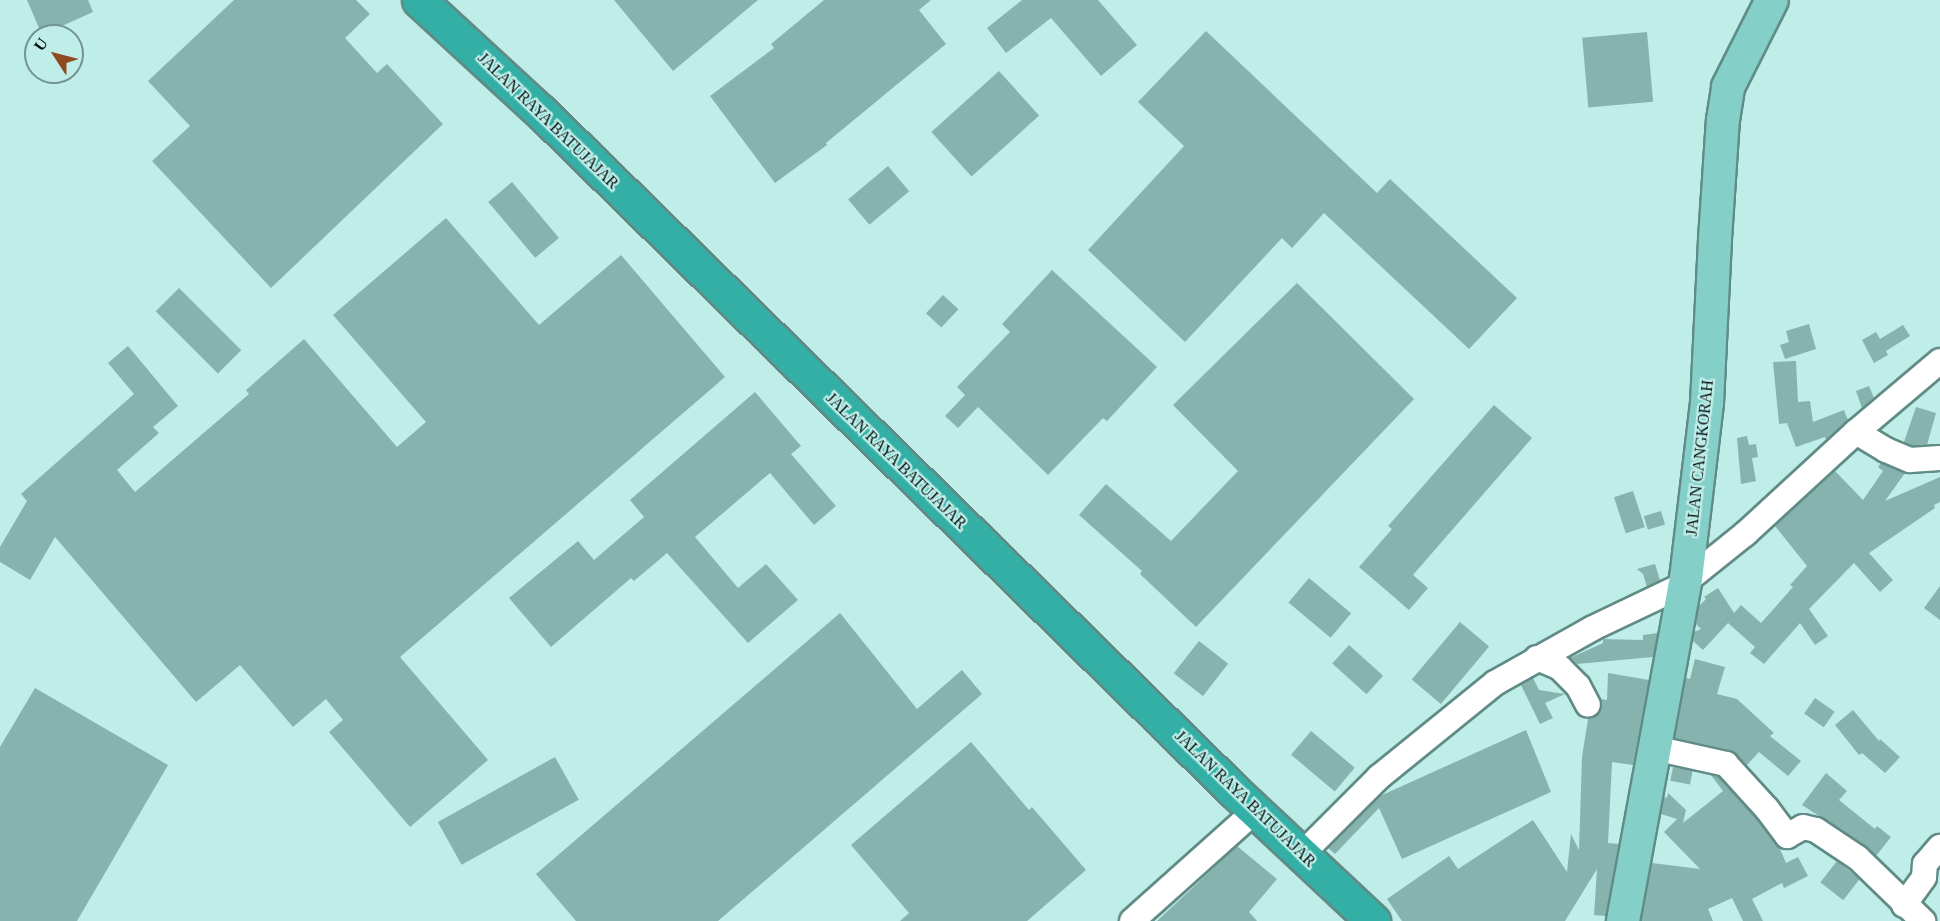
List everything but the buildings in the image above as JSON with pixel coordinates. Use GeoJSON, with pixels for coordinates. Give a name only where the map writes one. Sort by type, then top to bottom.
{"type":"FeatureCollection","features":[{"type":"Feature","properties":{"kind":"highway","name":"JALAN RAYA BATUJAJAR"},"geometry":{"type":"LineString","coordinates":[[419,0],[558,129],[1255,811],[1373,921]]}},
{"type":"Feature","properties":{"kind":"main road","name":"JALAN CANGKORAH"},"geometry":{"type":"LineString","coordinates":[[1623,921],[1686,579],[1707,403],[1723,120],[1728,87],[1772,0]]}},
{"type":"Feature","properties":{"kind":"street"},"geometry":{"type":"LineString","coordinates":[[1302,854],[1379,777],[1495,683],[1593,627],[1672,592],[1745,534],[1856,432],[1940,361]]}},
{"type":"Feature","properties":{"kind":"street"},"geometry":{"type":"LineString","coordinates":[[1856,432],[1886,450],[1910,460],[1940,458]]}},
{"type":"Feature","properties":{"kind":"street"},"geometry":{"type":"LineString","coordinates":[[1537,658],[1560,668],[1578,686],[1588,705]]}},
{"type":"Feature","properties":{"kind":"street"},"geometry":{"type":"LineString","coordinates":[[1654,748],[1726,764],[1767,809],[1787,836],[1803,827],[1816,830],[1857,858],[1923,921]]}},
{"type":"Feature","properties":{"kind":"street"},"geometry":{"type":"LineString","coordinates":[[1132,921],[1255,811]]}},
{"type":"Feature","properties":{"kind":"street"},"geometry":{"type":"LineString","coordinates":[[1904,905],[1924,878],[1925,864],[1940,847]]}}]}
